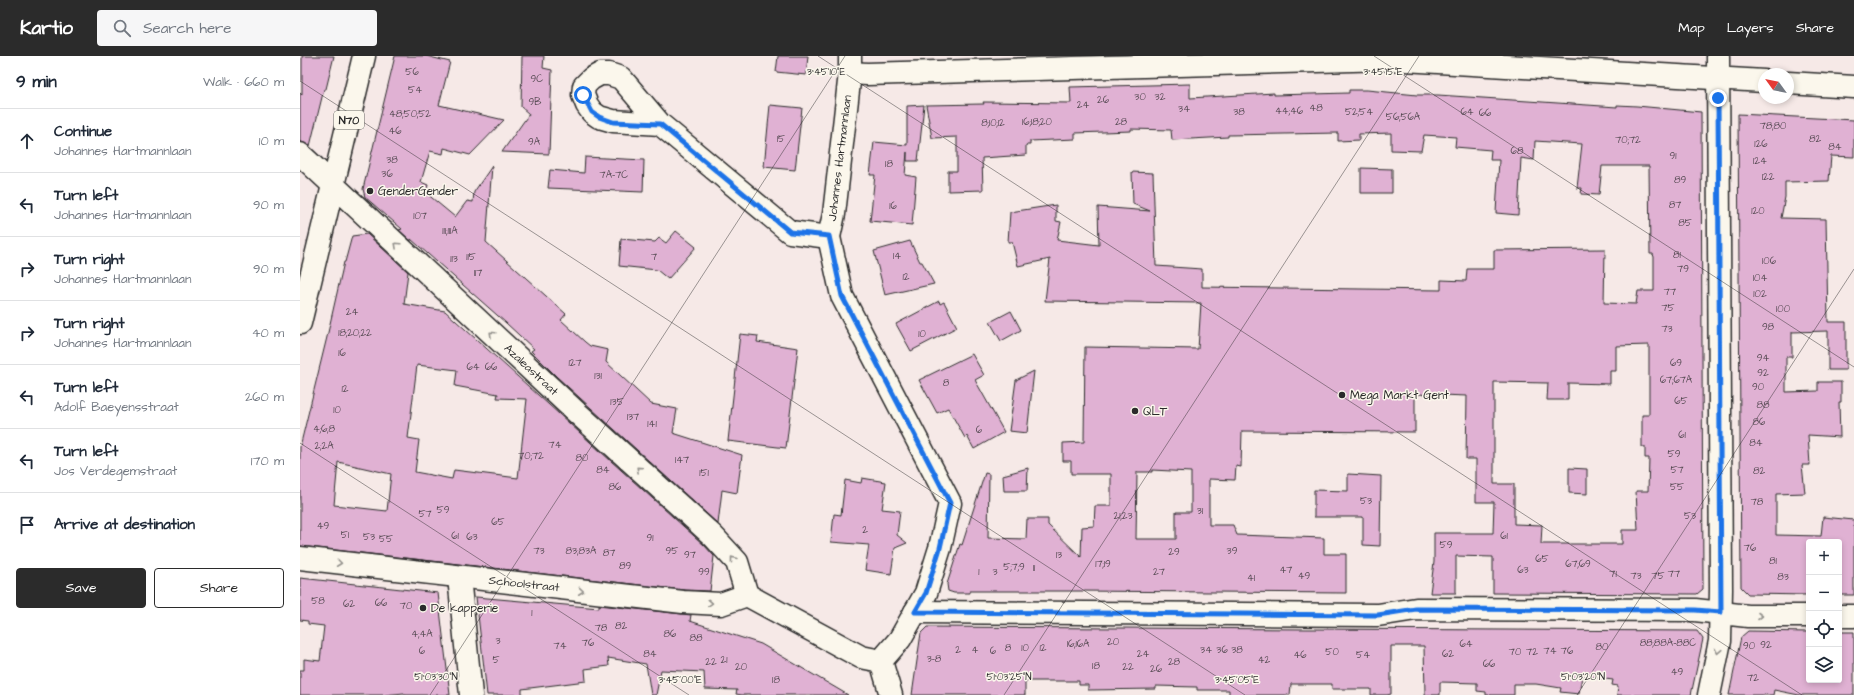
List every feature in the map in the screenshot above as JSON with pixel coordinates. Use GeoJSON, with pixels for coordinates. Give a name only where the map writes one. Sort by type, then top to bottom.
{"type":"FeatureCollection","features":[{"type":"Feature","properties":{"kind":"street","name":"N70"},"geometry":{"type":"LineString","coordinates":[[300,322],[364,56]]}},
{"type":"Feature","properties":{"kind":"street"},"geometry":{"type":"LineString","coordinates":[[1709,695],[1720,641],[1721,612],[1718,56]]}},
{"type":"Feature","properties":{"kind":"street"},"geometry":{"type":"LineString","coordinates":[[850,65],[867,74],[1089,69],[1388,57],[1758,81]]}},
{"type":"Feature","properties":{"kind":"street","name":"Johannes Hartmannlaan"},"geometry":{"type":"LineString","coordinates":[[850,65],[834,214],[829,236],[842,296],[950,503],[940,548],[926,593],[900,639],[881,661]]}},
{"type":"Feature","properties":{"kind":"street"},"geometry":{"type":"LineString","coordinates":[[1794,83],[1854,87]]}},
{"type":"Feature","properties":{"kind":"street","name":"Johannes Hartmannlaan"},"geometry":{"type":"LineString","coordinates":[[660,124],[790,232],[829,236]]}},
{"type":"Feature","properties":{"kind":"street","name":"Azaleastraat"},"geometry":{"type":"LineString","coordinates":[[300,154],[574,410],[713,536],[737,562],[747,595]]}},
{"type":"Feature","properties":{"kind":"street","name":"Schoolstraat"},"geometry":{"type":"LineString","coordinates":[[300,558],[459,577],[706,603],[721,604],[747,595]]}},
{"type":"Feature","properties":{"kind":"street"},"geometry":{"type":"LineString","coordinates":[[459,577],[471,695]]}},
{"type":"Feature","properties":{"kind":"street"},"geometry":{"type":"LineString","coordinates":[[747,595],[860,657],[881,661],[891,695]]}},
{"type":"Feature","properties":{"kind":"street"},"geometry":{"type":"LineString","coordinates":[[915,612],[1378,615],[1416,609],[1695,610],[1748,616],[1806,616]]}},
{"type":"Feature","properties":{"kind":"street"},"geometry":{"type":"LineString","coordinates":[[1842,616],[1854,616]]}},
{"type":"Feature","properties":{"kind":"building"},"geometry":{"type":"Polygon","coordinates":[[[302,56],[334,56],[310,146],[300,142],[302,56]]]}},
{"type":"Feature","properties":{"kind":"building"},"geometry":{"type":"Polygon","coordinates":[[[395,56],[426,56],[450,62],[439,105],[504,120],[470,155],[444,148],[443,154],[430,151],[421,182],[428,185],[426,193],[455,217],[467,201],[473,202],[474,192],[492,166],[486,242],[566,314],[561,320],[585,342],[590,346],[608,350],[606,362],[651,404],[677,409],[673,433],[742,455],[737,493],[722,490],[718,524],[557,377],[531,351],[534,349],[506,323],[411,239],[411,241],[399,230],[402,229],[365,197],[363,189],[395,56]]]}},
{"type":"Feature","properties":{"kind":"building"},"geometry":{"type":"Polygon","coordinates":[[[522,56],[544,56],[543,68],[552,70],[549,154],[502,152],[529,114],[521,107],[522,56]]]}},
{"type":"Feature","properties":{"kind":"building"},"geometry":{"type":"Polygon","coordinates":[[[778,56],[808,56],[806,75],[776,72],[778,56]]]}},
{"type":"Feature","properties":{"kind":"building"},"geometry":{"type":"Polygon","coordinates":[[[1190,84],[1190,98],[1274,93],[1274,95],[1349,93],[1349,90],[1367,90],[1417,95],[1438,95],[1617,107],[1617,105],[1637,106],[1701,112],[1703,589],[1697,594],[1493,593],[1493,557],[1456,556],[1456,593],[1430,593],[1434,562],[1434,533],[1493,533],[1494,502],[1476,502],[1476,459],[1466,459],[1467,396],[1415,394],[1415,432],[1242,431],[1241,467],[1236,466],[1235,480],[1209,479],[1209,525],[1233,525],[1237,535],[1324,538],[1324,554],[1346,554],[1346,593],[970,591],[970,593],[954,593],[948,591],[947,584],[960,544],[962,545],[985,473],[989,474],[988,538],[1026,539],[1027,519],[1048,519],[1048,525],[1081,557],[1082,527],[1094,526],[1095,506],[1111,506],[1111,474],[1071,474],[1071,461],[1063,461],[1063,443],[1084,442],[1085,347],[1198,349],[1201,303],[1045,301],[1050,259],[1018,266],[1012,242],[1008,242],[1010,212],[1056,205],[1056,221],[1061,222],[1057,240],[1099,245],[1098,207],[1150,211],[1133,204],[1132,172],[1153,173],[1156,266],[1202,269],[1202,287],[1441,290],[1441,280],[1466,281],[1467,269],[1494,269],[1494,250],[1605,249],[1604,303],[1636,304],[1638,291],[1654,291],[1654,257],[1653,254],[1650,254],[1649,166],[1602,166],[1599,195],[1581,194],[1582,188],[1577,188],[1582,144],[1535,141],[1534,160],[1521,158],[1518,215],[1496,213],[1499,160],[1490,160],[1491,150],[1455,147],[1456,137],[1424,135],[1421,151],[1391,150],[1391,133],[1359,134],[1359,140],[1338,141],[1338,133],[1228,135],[1228,137],[1172,140],[1171,130],[1131,129],[1131,131],[1075,133],[1075,139],[1030,141],[1030,145],[1026,145],[1026,155],[982,158],[983,190],[948,191],[948,171],[957,171],[957,137],[932,138],[926,105],[984,104],[983,102],[1071,103],[1070,87],[1190,84]],[[1649,345],[1616,346],[1616,371],[1610,371],[1610,384],[1568,383],[1568,400],[1547,400],[1548,383],[1494,382],[1494,484],[1514,484],[1514,524],[1542,525],[1541,544],[1622,544],[1622,530],[1638,530],[1636,491],[1648,491],[1649,458],[1645,458],[1645,447],[1642,447],[1642,415],[1649,415],[1649,345]],[[1152,470],[1152,472],[1137,472],[1136,539],[1176,539],[1176,512],[1191,512],[1191,472],[1152,470]]]}},
{"type":"Feature","properties":{"kind":"building"},"geometry":{"type":"Polygon","coordinates":[[[770,105],[802,108],[795,170],[764,167],[770,105]]]}},
{"type":"Feature","properties":{"kind":"building"},"geometry":{"type":"Polygon","coordinates":[[[924,105],[918,161],[907,161],[907,152],[905,175],[916,177],[912,225],[870,221],[875,175],[870,175],[874,142],[907,145],[907,106],[924,105]]]}},
{"type":"Feature","properties":{"kind":"building"},"geometry":{"type":"Polygon","coordinates":[[[1738,114],[1854,120],[1854,157],[1831,156],[1829,181],[1785,182],[1785,197],[1781,218],[1826,219],[1828,322],[1846,322],[1846,370],[1828,370],[1828,331],[1792,332],[1792,357],[1786,357],[1786,392],[1818,391],[1818,382],[1841,382],[1841,402],[1839,402],[1840,437],[1808,435],[1810,465],[1802,465],[1805,493],[1776,494],[1776,535],[1821,536],[1823,517],[1854,520],[1854,595],[1842,595],[1842,539],[1806,539],[1806,595],[1748,594],[1741,587],[1738,114]]]}},
{"type":"Feature","properties":{"kind":"building"},"geometry":{"type":"Polygon","coordinates":[[[585,157],[644,160],[643,192],[548,188],[550,170],[584,173],[585,157]]]}},
{"type":"Feature","properties":{"kind":"building"},"geometry":{"type":"Polygon","coordinates":[[[1361,168],[1392,169],[1392,193],[1361,193],[1361,168]]]}},
{"type":"Feature","properties":{"kind":"building"},"geometry":{"type":"Polygon","coordinates":[[[676,231],[696,247],[668,279],[657,270],[619,266],[621,239],[655,242],[659,238],[666,243],[676,231]]]}},
{"type":"Feature","properties":{"kind":"building"},"geometry":{"type":"Polygon","coordinates":[[[367,234],[408,272],[404,304],[445,311],[704,545],[714,556],[710,591],[684,590],[300,546],[300,447],[344,262],[352,236],[367,234]],[[417,365],[408,438],[419,440],[415,472],[452,479],[454,470],[518,478],[527,399],[497,398],[498,394],[455,386],[457,370],[417,365]],[[338,462],[334,505],[387,511],[391,474],[338,462]]]}},
{"type":"Feature","properties":{"kind":"building"},"geometry":{"type":"Polygon","coordinates":[[[910,241],[920,262],[922,262],[934,284],[885,295],[874,251],[910,241]]]}},
{"type":"Feature","properties":{"kind":"building"},"geometry":{"type":"Polygon","coordinates":[[[939,301],[940,304],[944,302],[957,327],[911,351],[896,324],[939,301]]]}},
{"type":"Feature","properties":{"kind":"building"},"geometry":{"type":"Polygon","coordinates":[[[1011,311],[1021,330],[1001,341],[990,322],[1011,311]]]}},
{"type":"Feature","properties":{"kind":"building"},"geometry":{"type":"Polygon","coordinates":[[[740,334],[758,336],[757,342],[798,348],[786,448],[728,441],[740,334]]]}},
{"type":"Feature","properties":{"kind":"building"},"geometry":{"type":"Polygon","coordinates":[[[972,354],[984,375],[975,380],[1004,432],[974,449],[967,436],[965,438],[948,408],[937,413],[919,380],[972,354]]]}},
{"type":"Feature","properties":{"kind":"building"},"geometry":{"type":"Polygon","coordinates":[[[1034,371],[1027,433],[1009,431],[1016,380],[1034,371]]]}},
{"type":"Feature","properties":{"kind":"building"},"geometry":{"type":"Polygon","coordinates":[[[1028,468],[1027,491],[1004,491],[1003,475],[1028,468]]]}},
{"type":"Feature","properties":{"kind":"building"},"geometry":{"type":"Polygon","coordinates":[[[1569,468],[1587,469],[1587,494],[1569,493],[1569,468]]]}},
{"type":"Feature","properties":{"kind":"building"},"geometry":{"type":"Polygon","coordinates":[[[1348,474],[1381,476],[1380,546],[1363,545],[1363,517],[1314,517],[1314,490],[1348,491],[1348,474]]]}},
{"type":"Feature","properties":{"kind":"building"},"geometry":{"type":"Polygon","coordinates":[[[862,478],[886,482],[882,509],[900,511],[897,535],[907,543],[895,548],[891,574],[865,570],[869,545],[831,542],[834,514],[841,515],[845,480],[861,483],[862,478]]]}},
{"type":"Feature","properties":{"kind":"building"},"geometry":{"type":"Polygon","coordinates":[[[300,578],[438,593],[450,695],[405,695],[404,693],[383,695],[300,695],[300,670],[304,670],[304,659],[320,661],[324,626],[308,624],[308,621],[300,620],[300,578]]]}},
{"type":"Feature","properties":{"kind":"building"},"geometry":{"type":"Polygon","coordinates":[[[476,597],[599,608],[599,605],[691,615],[690,621],[761,644],[848,695],[742,695],[736,694],[737,690],[705,689],[704,672],[661,670],[656,695],[651,695],[646,664],[608,658],[609,666],[585,669],[586,681],[522,689],[522,695],[487,695],[476,597]]]}},
{"type":"Feature","properties":{"kind":"building"},"geometry":{"type":"Polygon","coordinates":[[[927,627],[1697,631],[1703,639],[1691,695],[1617,695],[1618,686],[1612,685],[1613,680],[1582,676],[1579,694],[1560,692],[1561,688],[1536,684],[1514,684],[1514,695],[1486,695],[1486,692],[1477,691],[1477,683],[1440,682],[1440,695],[1425,695],[1424,646],[1391,646],[1391,694],[1387,695],[1371,695],[1371,689],[1332,689],[1332,684],[1291,684],[1290,695],[1229,695],[1229,690],[1197,690],[1197,687],[1156,686],[1156,689],[1088,690],[1088,685],[1079,685],[1079,681],[1025,681],[1025,695],[912,695],[921,633],[927,627]]]}},
{"type":"Feature","properties":{"kind":"building"},"geometry":{"type":"Polygon","coordinates":[[[1748,631],[1806,632],[1806,683],[1842,683],[1842,632],[1854,632],[1854,695],[1799,695],[1774,690],[1773,695],[1729,695],[1741,637],[1748,631]]]}},
{"type":"Feature","properties":{"kind":"place","name":"GenderGender"},"geometry":{"type":"Point","coordinates":[370,191]}},
{"type":"Feature","properties":{"kind":"place","name":"Mega Markt Gent"},"geometry":{"type":"Point","coordinates":[1342,395]}},
{"type":"Feature","properties":{"kind":"place","name":"QLT"},"geometry":{"type":"Point","coordinates":[1135,411]}},
{"type":"Feature","properties":{"kind":"place","name":"De kapperie"},"geometry":{"type":"Point","coordinates":[423,608]}},
{"type":"Feature","properties":{"kind":"route"},"geometry":{"type":"LineString","coordinates":[[583,95],[592,112],[599,117],[613,122],[660,124],[790,232],[829,236],[842,296],[950,503],[940,548],[926,593],[915,612],[1378,615],[1416,609],[1695,610],[1721,612],[1718,98]]}}]}
